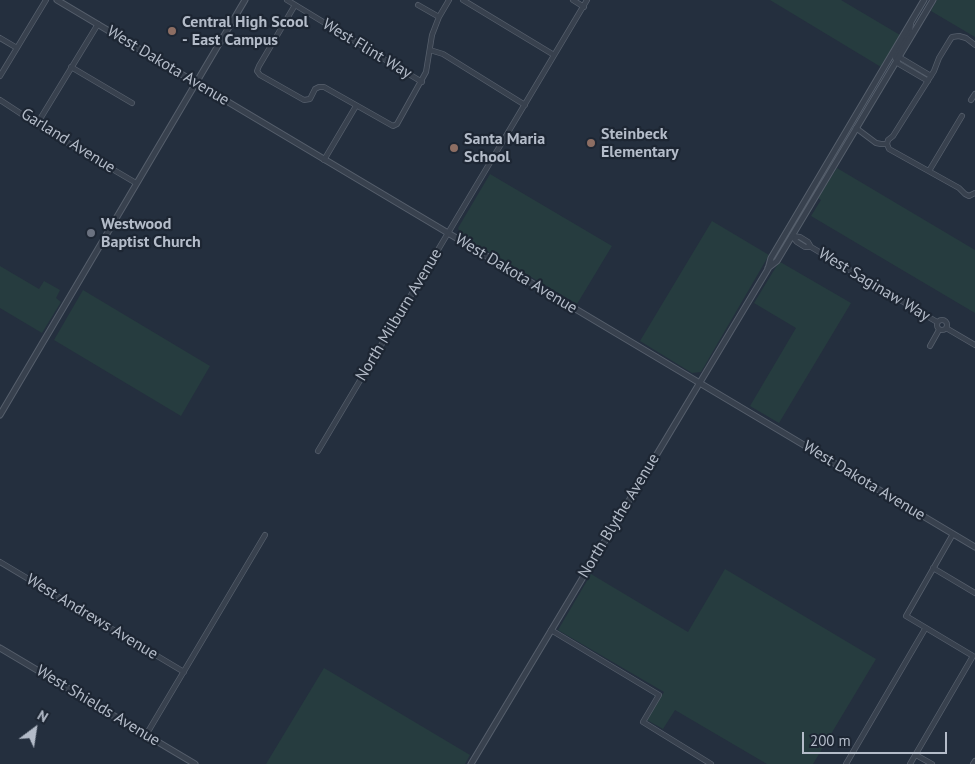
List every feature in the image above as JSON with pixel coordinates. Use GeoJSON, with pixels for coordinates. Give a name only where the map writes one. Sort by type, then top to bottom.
{"type":"FeatureCollection","features":[{"type":"Feature","properties":{"kind":"street"},"geometry":{"type":"LineString","coordinates":[[0,76],[46,0]]}},
{"type":"Feature","properties":{"kind":"street","name":"West Dakota Avenue"},"geometry":{"type":"LineString","coordinates":[[57,0],[975,547]]}},
{"type":"Feature","properties":{"kind":"street"},"geometry":{"type":"LineString","coordinates":[[0,415],[245,0]]}},
{"type":"Feature","properties":{"kind":"street","name":"West Flint Way"},"geometry":{"type":"LineString","coordinates":[[287,0],[422,82]]}},
{"type":"Feature","properties":{"kind":"street"},"geometry":{"type":"LineString","coordinates":[[295,5],[257,71],[260,75],[304,100],[310,99],[315,89],[319,86],[324,87],[393,126],[397,124],[422,82],[429,63],[432,35],[439,17],[449,0]]}},
{"type":"Feature","properties":{"kind":"street"},"geometry":{"type":"LineString","coordinates":[[463,0],[554,55]]}},
{"type":"Feature","properties":{"kind":"street"},"geometry":{"type":"LineString","coordinates":[[573,0],[584,6]]}},
{"type":"Feature","properties":{"kind":"street","name":"North Milburn Avenue"},"geometry":{"type":"LineString","coordinates":[[318,451],[587,0]]}},
{"type":"Feature","properties":{"kind":"street","name":"North Blythe Avenue"},"geometry":{"type":"LineString","coordinates":[[471,764],[768,268],[770,258],[924,0]]}},
{"type":"Feature","properties":{"kind":"street","name":"North Blythe Avenue"},"geometry":{"type":"LineString","coordinates":[[768,268],[777,261],[933,0]]}},
{"type":"Feature","properties":{"kind":"street"},"geometry":{"type":"LineString","coordinates":[[418,5],[439,17]]}},
{"type":"Feature","properties":{"kind":"street","name":"North Blythe Avenue"},"geometry":{"type":"LineString","coordinates":[[898,59],[896,54],[910,30],[911,22]]}},
{"type":"Feature","properties":{"kind":"street"},"geometry":{"type":"LineString","coordinates":[[37,124],[98,24]]}},
{"type":"Feature","properties":{"kind":"street"},"geometry":{"type":"LineString","coordinates":[[887,144],[928,81],[952,37],[963,37],[975,45]]}},
{"type":"Feature","properties":{"kind":"street"},"geometry":{"type":"LineString","coordinates":[[0,38],[17,48]]}},
{"type":"Feature","properties":{"kind":"street","name":"West Flint Way"},"geometry":{"type":"LineString","coordinates":[[430,50],[443,54],[525,105]]}},
{"type":"Feature","properties":{"kind":"street"},"geometry":{"type":"LineString","coordinates":[[898,59],[931,76]]}},
{"type":"Feature","properties":{"kind":"street"},"geometry":{"type":"LineString","coordinates":[[898,59],[913,72],[928,81]]}},
{"type":"Feature","properties":{"kind":"street"},"geometry":{"type":"LineString","coordinates":[[913,72],[916,67]]}},
{"type":"Feature","properties":{"kind":"street"},"geometry":{"type":"LineString","coordinates":[[72,68],[132,103]]}},
{"type":"Feature","properties":{"kind":"street"},"geometry":{"type":"LineString","coordinates":[[971,100],[975,94]]}},
{"type":"Feature","properties":{"kind":"street","name":"Garland Avenue"},"geometry":{"type":"LineString","coordinates":[[0,100],[136,183]]}},
{"type":"Feature","properties":{"kind":"street"},"geometry":{"type":"LineString","coordinates":[[324,160],[356,106]]}},
{"type":"Feature","properties":{"kind":"street"},"geometry":{"type":"LineString","coordinates":[[929,171],[962,116]]}},
{"type":"Feature","properties":{"kind":"street"},"geometry":{"type":"LineString","coordinates":[[856,128],[876,143],[887,144]]}},
{"type":"Feature","properties":{"kind":"street"},"geometry":{"type":"LineString","coordinates":[[841,139],[847,143]]}},
{"type":"Feature","properties":{"kind":"street"},"geometry":{"type":"LineString","coordinates":[[887,144],[889,149],[958,188],[965,194],[969,196],[975,193]]}},
{"type":"Feature","properties":{"kind":"street","name":"North Blythe Avenue"},"geometry":{"type":"LineString","coordinates":[[792,236],[790,229],[809,199],[809,193]]}},
{"type":"Feature","properties":{"kind":"street","name":"West Saginaw Way"},"geometry":{"type":"LineString","coordinates":[[792,236],[808,242],[811,247],[937,322]]}},
{"type":"Feature","properties":{"kind":"street"},"geometry":{"type":"LineString","coordinates":[[930,346],[939,330],[946,328],[944,321],[940,320],[937,322],[936,326],[939,330]]}},
{"type":"Feature","properties":{"kind":"street","name":"West Saginaw Way"},"geometry":{"type":"LineString","coordinates":[[946,328],[975,345]]}},
{"type":"Feature","properties":{"kind":"street"},"geometry":{"type":"LineString","coordinates":[[910,764],[973,656],[906,616],[953,534]]}},
{"type":"Feature","properties":{"kind":"street"},"geometry":{"type":"LineString","coordinates":[[146,735],[265,535]]}},
{"type":"Feature","properties":{"kind":"street","name":"West Andrews Avenue"},"geometry":{"type":"LineString","coordinates":[[0,562],[184,672]]}},
{"type":"Feature","properties":{"kind":"street"},"geometry":{"type":"LineString","coordinates":[[933,568],[975,593]]}},
{"type":"Feature","properties":{"kind":"street"},"geometry":{"type":"LineString","coordinates":[[846,764],[926,629]]}},
{"type":"Feature","properties":{"kind":"street"},"geometry":{"type":"LineString","coordinates":[[551,630],[659,695],[643,722],[711,764]]}},
{"type":"Feature","properties":{"kind":"street","name":"West Shields Avenue"},"geometry":{"type":"LineString","coordinates":[[0,648],[195,764]]}},
{"type":"Feature","properties":{"kind":"street"},"geometry":{"type":"LineString","coordinates":[[916,754],[932,764]]}},
{"type":"Feature","properties":{"kind":"green space"},"geometry":{"type":"Polygon","coordinates":[[[770,0],[841,0],[900,35],[881,67],[770,0]]]}},
{"type":"Feature","properties":{"kind":"green space"},"geometry":{"type":"Polygon","coordinates":[[[937,0],[975,0],[975,37],[931,11],[937,0]]]}},
{"type":"Feature","properties":{"kind":"green space"},"geometry":{"type":"Polygon","coordinates":[[[837,168],[975,250],[975,313],[811,216],[821,200],[818,198],[837,168]]]}},
{"type":"Feature","properties":{"kind":"green space"},"geometry":{"type":"Polygon","coordinates":[[[490,174],[612,246],[577,304],[461,236],[458,228],[490,174]]]}},
{"type":"Feature","properties":{"kind":"green space"},"geometry":{"type":"Polygon","coordinates":[[[712,221],[769,255],[701,372],[692,373],[640,341],[712,221]]]}},
{"type":"Feature","properties":{"kind":"green space"},"geometry":{"type":"Polygon","coordinates":[[[779,262],[851,303],[779,423],[750,406],[796,328],[754,303],[779,262]]]}},
{"type":"Feature","properties":{"kind":"green space"},"geometry":{"type":"Polygon","coordinates":[[[0,266],[39,289],[44,281],[60,290],[56,298],[61,302],[42,333],[0,308],[0,266]]]}},
{"type":"Feature","properties":{"kind":"green space"},"geometry":{"type":"Polygon","coordinates":[[[83,290],[210,366],[181,416],[54,340],[83,290]]]}},
{"type":"Feature","properties":{"kind":"green space"},"geometry":{"type":"Polygon","coordinates":[[[725,569],[876,659],[813,764],[767,764],[675,710],[663,729],[647,720],[664,692],[558,630],[591,574],[688,632],[725,569]]]}},
{"type":"Feature","properties":{"kind":"green space"},"geometry":{"type":"Polygon","coordinates":[[[324,668],[470,755],[465,764],[266,764],[324,668]]]}},
{"type":"Feature","properties":{"kind":"place","name":"Central High Scool - East Campus"},"geometry":{"type":"Point","coordinates":[172,31]}},
{"type":"Feature","properties":{"kind":"place","name":"Steinbeck Elementary"},"geometry":{"type":"Point","coordinates":[591,143]}},
{"type":"Feature","properties":{"kind":"place","name":"Santa Maria School"},"geometry":{"type":"Point","coordinates":[454,148]}},
{"type":"Feature","properties":{"kind":"place","name":"Westwood Baptist Church"},"geometry":{"type":"Point","coordinates":[91,233]}}]}
